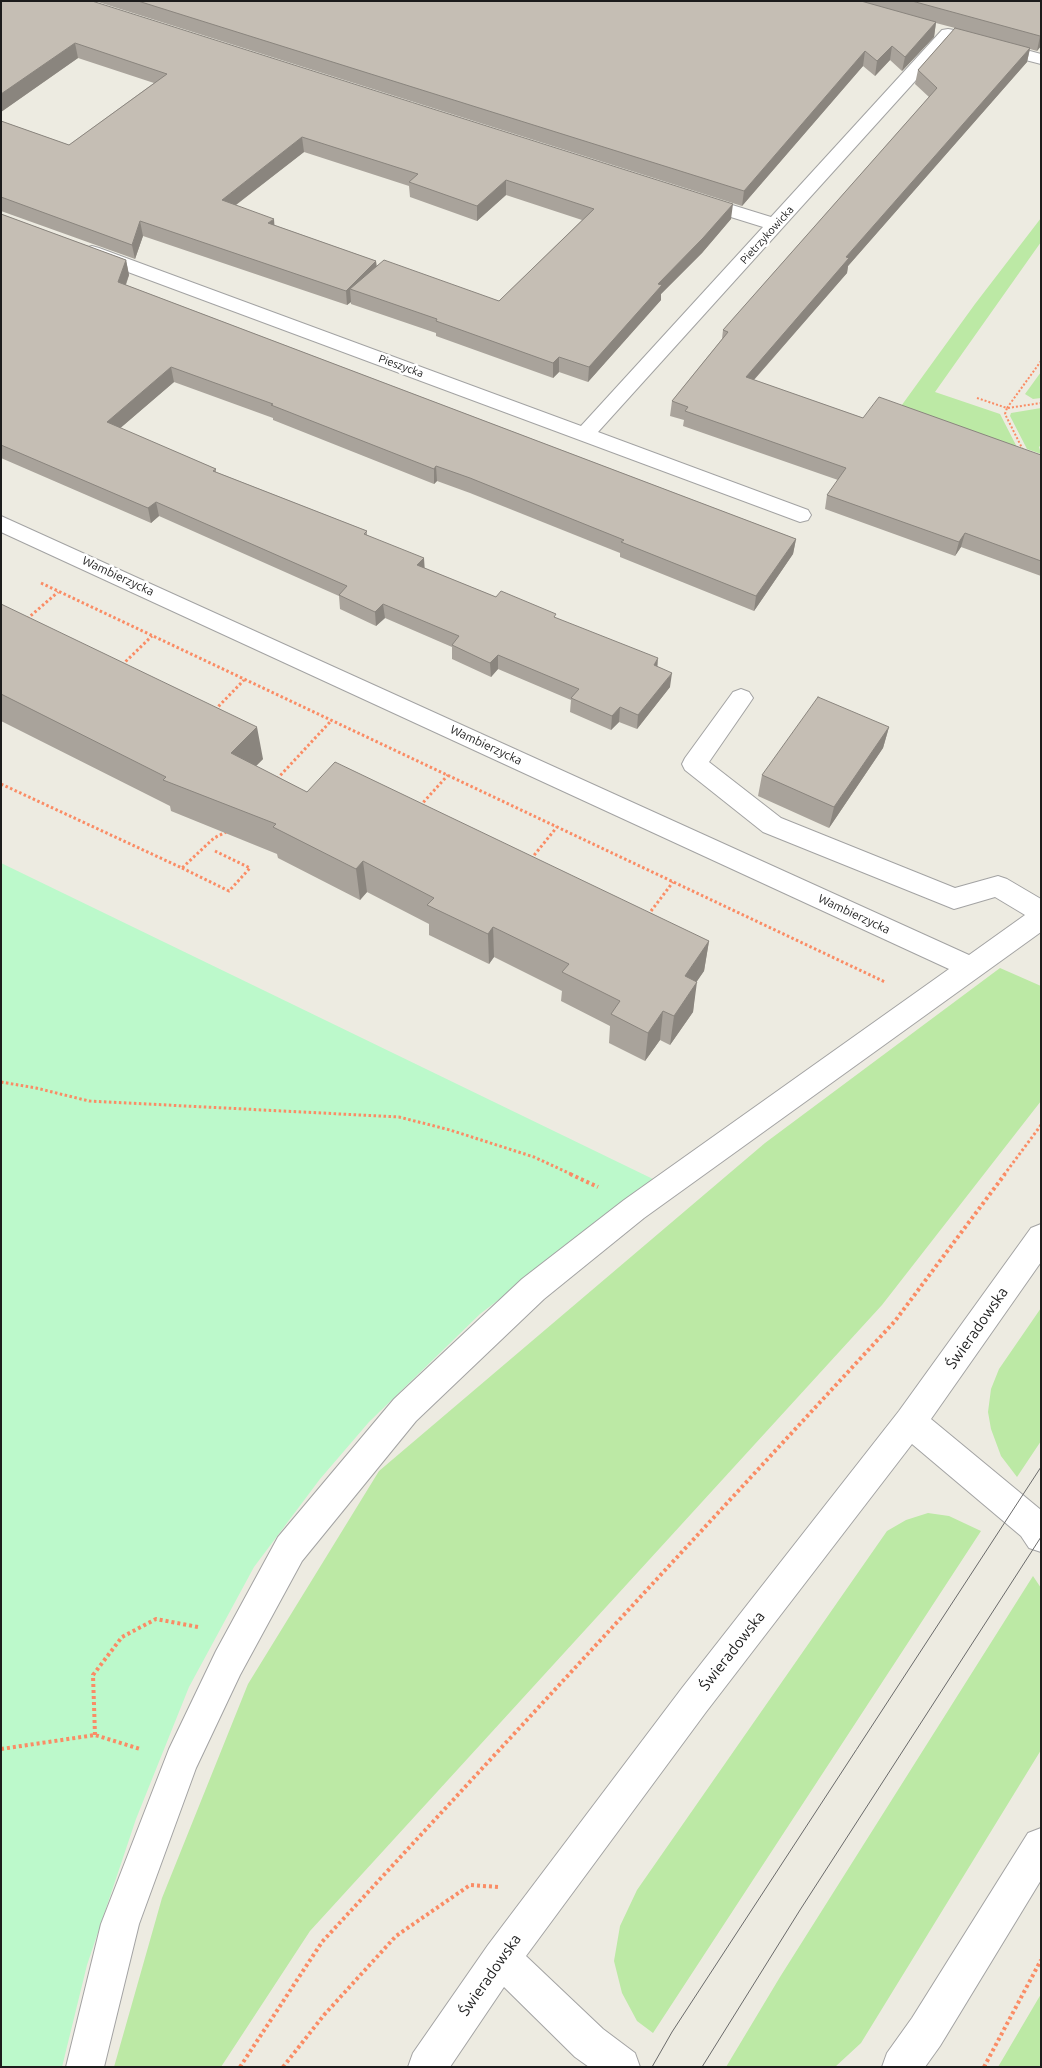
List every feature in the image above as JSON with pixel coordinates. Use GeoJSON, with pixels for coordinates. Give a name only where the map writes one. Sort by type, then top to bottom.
{"type":"FeatureCollection","features":[{"type":"Feature","properties":{"kind":"street"},"geometry":{"type":"LineString","coordinates":[[929,29],[1041,59]]}},
{"type":"Feature","properties":{"kind":"street","name":"Pietrzykowicka"},"geometry":{"type":"LineString","coordinates":[[585,434],[948,34]]}},
{"type":"Feature","properties":{"kind":"street"},"geometry":{"type":"LineString","coordinates":[[676,194],[776,225]]}},
{"type":"Feature","properties":{"kind":"street","name":"Pieszycka"},"geometry":{"type":"LineString","coordinates":[[74,245],[585,434],[800,516]]}},
{"type":"Feature","properties":{"kind":"street","name":"Wambierzycka"},"geometry":{"type":"LineString","coordinates":[[1,523],[970,967]]}},
{"type":"Feature","properties":{"kind":"street"},"geometry":{"type":"LineString","coordinates":[[741,698],[694,764],[772,825],[954,900],[998,886],[1041,912]]}},
{"type":"Feature","properties":{"kind":"street"},"geometry":{"type":"LineString","coordinates":[[84,2067],[120,1924],[181,1762],[243,1636],[290,1549],[405,1410],[533,1290],[634,1209],[1041,918]]}},
{"type":"Feature","properties":{"kind":"street","name":"Świeradowska"},"geometry":{"type":"LineString","coordinates":[[428,2067],[501,1958],[694,1700],[910,1422],[1041,1237]]}},
{"type":"Feature","properties":{"kind":"street"},"geometry":{"type":"LineString","coordinates":[[910,1422],[1033,1525],[1041,1536]]}},
{"type":"Feature","properties":{"kind":"street"},"geometry":{"type":"LineString","coordinates":[[901,2067],[926,2032],[1041,1846]]}},
{"type":"Feature","properties":{"kind":"street"},"geometry":{"type":"LineString","coordinates":[[501,1958],[589,2043],[622,2067]]}},
{"type":"Feature","properties":{"kind":"path"},"geometry":{"type":"LineString","coordinates":[[1031,453],[1022,450],[1005,414],[1007,408],[1041,361]]}},
{"type":"Feature","properties":{"kind":"path"},"geometry":{"type":"LineString","coordinates":[[976,398],[1007,408],[1041,403]]}},
{"type":"Feature","properties":{"kind":"path"},"geometry":{"type":"LineString","coordinates":[[34,580],[330,722],[448,775],[924,1000]]}},
{"type":"Feature","properties":{"kind":"path"},"geometry":{"type":"LineString","coordinates":[[23,623],[58,592]]}},
{"type":"Feature","properties":{"kind":"path"},"geometry":{"type":"LineString","coordinates":[[118,669],[152,636]]}},
{"type":"Feature","properties":{"kind":"path"},"geometry":{"type":"LineString","coordinates":[[211,714],[244,680]]}},
{"type":"Feature","properties":{"kind":"path"},"geometry":{"type":"LineString","coordinates":[[272,784],[330,722]]}},
{"type":"Feature","properties":{"kind":"path"},"geometry":{"type":"LineString","coordinates":[[416,810],[448,775]]}},
{"type":"Feature","properties":{"kind":"path"},"geometry":{"type":"LineString","coordinates":[[1,784],[229,891],[250,868],[215,851]]}},
{"type":"Feature","properties":{"kind":"path"},"geometry":{"type":"LineString","coordinates":[[182,868],[214,838],[227,832],[234,825]]}},
{"type":"Feature","properties":{"kind":"path"},"geometry":{"type":"LineString","coordinates":[[527,864],[557,827]]}},
{"type":"Feature","properties":{"kind":"path"},"geometry":{"type":"LineString","coordinates":[[644,920],[673,882]]}},
{"type":"Feature","properties":{"kind":"path"},"geometry":{"type":"LineString","coordinates":[[1,1082],[36,1088],[89,1101],[399,1117],[450,1130],[534,1157],[596,1186],[634,1209]]}},
{"type":"Feature","properties":{"kind":"path"},"geometry":{"type":"LineString","coordinates":[[240,2067],[322,1942],[895,1322],[1041,1125]]}},
{"type":"Feature","properties":{"kind":"path"},"geometry":{"type":"LineString","coordinates":[[95,1735],[93,1675],[122,1637],[156,1619],[243,1636]]}},
{"type":"Feature","properties":{"kind":"path"},"geometry":{"type":"LineString","coordinates":[[1,1750],[95,1735],[181,1762]]}},
{"type":"Feature","properties":{"kind":"path"},"geometry":{"type":"LineString","coordinates":[[283,2067],[324,2015],[396,1936],[470,1885],[551,1892]]}},
{"type":"Feature","properties":{"kind":"path"},"geometry":{"type":"LineString","coordinates":[[984,2067],[1041,1960]]}},
{"type":"Feature","properties":{"kind":"green space"},"geometry":{"type":"Polygon","coordinates":[[[1041,218],[1041,242],[935,392],[1000,414],[1020,453],[891,420],[975,304],[1041,218]]]}},
{"type":"Feature","properties":{"kind":"green space"},"geometry":{"type":"Polygon","coordinates":[[[1041,372],[1041,398],[1033,399],[1025,394],[1041,372]]]}},
{"type":"Feature","properties":{"kind":"green space"},"geometry":{"type":"Polygon","coordinates":[[[1041,408],[1041,445],[1039,447],[1041,454],[1027,449],[1010,416],[1011,413],[1041,408]]]}},
{"type":"Feature","properties":{"kind":"green space"},"geometry":{"type":"Polygon","coordinates":[[[1,863],[655,1180],[480,1314],[369,1422],[320,1479],[254,1567],[189,1687],[136,1819],[87,1965],[62,2067],[1,2067],[1,863]]]}},
{"type":"Feature","properties":{"kind":"green space"},"geometry":{"type":"Polygon","coordinates":[[[1000,968],[1041,986],[1041,1101],[882,1305],[310,1931],[221,2067],[114,2067],[162,1898],[248,1684],[379,1471],[765,1143],[1000,968]]]}},
{"type":"Feature","properties":{"kind":"green space"},"geometry":{"type":"Polygon","coordinates":[[[1041,1308],[1041,1441],[1017,1477],[1001,1456],[991,1429],[988,1412],[991,1389],[999,1369],[1041,1308]]]}},
{"type":"Feature","properties":{"kind":"green space"},"geometry":{"type":"Polygon","coordinates":[[[928,1513],[949,1516],[981,1531],[653,2033],[637,2021],[622,1993],[614,1961],[620,1926],[637,1890],[887,1531],[906,1520],[928,1513]]]}},
{"type":"Feature","properties":{"kind":"green space"},"geometry":{"type":"Polygon","coordinates":[[[1033,1576],[1041,1588],[1041,1750],[861,2043],[835,2067],[726,2067],[780,1977],[1033,1576]]]}},
{"type":"Feature","properties":{"kind":"green space"},"geometry":{"type":"Polygon","coordinates":[[[1041,1994],[1041,2067],[998,2067],[1041,1994]]]}},
{"type":"Feature","properties":{"kind":"building"},"geometry":{"type":"Polygon","coordinates":[[[1,1],[92,1],[733,204],[658,284],[662,285],[589,367],[559,357],[553,363],[436,321],[437,319],[350,289],[384,260],[499,301],[594,209],[506,180],[477,206],[409,182],[418,174],[302,137],[222,200],[274,219],[268,223],[376,261],[346,291],[140,221],[132,245],[1,197],[1,121],[69,145],[167,74],[75,43],[1,94],[1,1]]]}},
{"type":"Feature","properties":{"kind":"building"},"geometry":{"type":"Polygon","coordinates":[[[138,1],[861,1],[936,22],[905,57],[892,46],[877,61],[865,51],[744,191],[138,1]]]}},
{"type":"Feature","properties":{"kind":"building"},"geometry":{"type":"Polygon","coordinates":[[[912,1],[1041,1],[1041,36],[1040,36],[912,1]]]}},
{"type":"Feature","properties":{"kind":"building"},"geometry":{"type":"Polygon","coordinates":[[[955,28],[1030,48],[846,257],[849,258],[746,377],[863,418],[879,397],[1041,455],[1041,561],[965,533],[959,542],[827,495],[846,468],[685,411],[688,407],[672,401],[728,332],[723,330],[937,88],[918,70],[955,28]]]}},
{"type":"Feature","properties":{"kind":"building"},"geometry":{"type":"Polygon","coordinates":[[[1,214],[126,260],[118,282],[796,539],[756,596],[621,542],[624,540],[470,478],[436,466],[434,469],[271,405],[273,404],[171,367],[107,422],[216,469],[213,471],[367,531],[364,534],[424,558],[417,565],[496,597],[501,591],[556,614],[554,617],[658,658],[654,665],[672,673],[638,715],[620,707],[612,716],[571,698],[579,689],[498,655],[490,663],[452,645],[459,636],[383,604],[375,612],[339,595],[347,586],[156,502],[148,508],[1,445],[1,214]]]}},
{"type":"Feature","properties":{"kind":"building"},"geometry":{"type":"Polygon","coordinates":[[[1,604],[257,727],[231,753],[307,792],[335,762],[709,941],[685,976],[697,982],[674,1016],[663,1011],[648,1033],[611,1014],[620,1001],[562,972],[569,964],[493,927],[488,934],[427,905],[434,898],[363,861],[356,869],[273,827],[276,824],[163,780],[166,777],[1,694],[1,604]]]}},
{"type":"Feature","properties":{"kind":"building"},"geometry":{"type":"Polygon","coordinates":[[[818,697],[889,727],[834,807],[762,775],[818,697]]]}},
{"type":"Feature","properties":{"kind":"tram line"},"geometry":{"type":"LineString","coordinates":[[652,2067],[672,2032],[1041,1467]]}},
{"type":"Feature","properties":{"kind":"tram line"},"geometry":{"type":"LineString","coordinates":[[702,2067],[800,1910],[1041,1537]]}}]}
